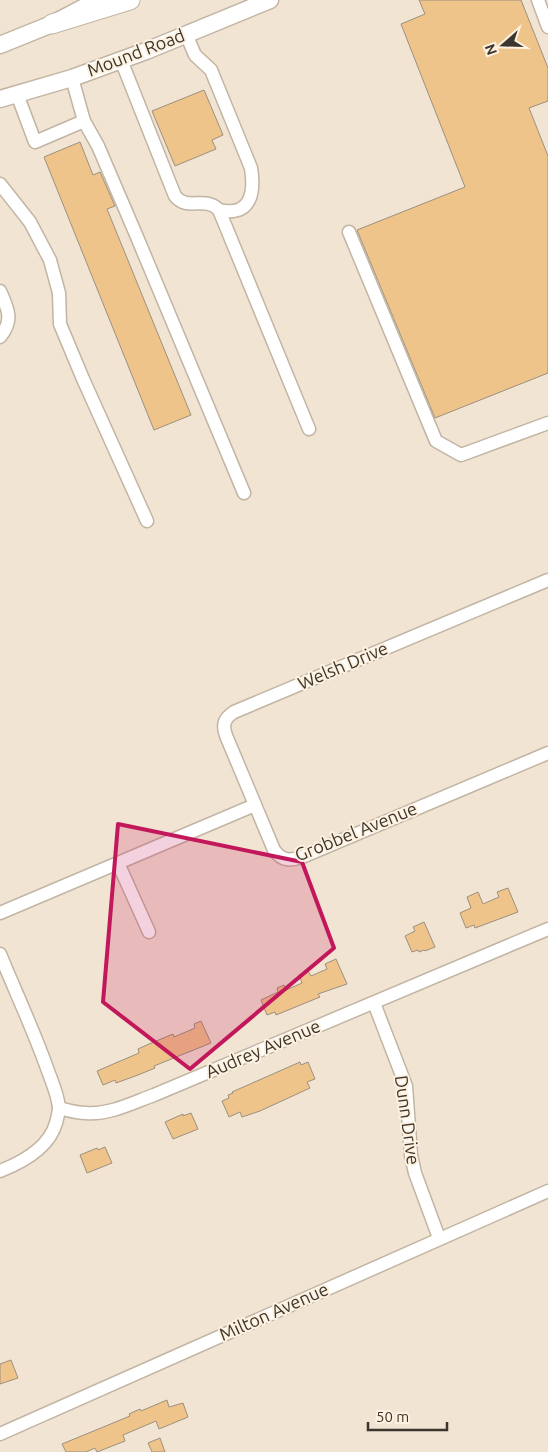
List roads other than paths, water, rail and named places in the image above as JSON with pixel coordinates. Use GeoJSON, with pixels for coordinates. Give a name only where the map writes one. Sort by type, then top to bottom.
{"type":"FeatureCollection","features":[{"type":"Feature","properties":{"kind":"highway"},"geometry":{"type":"LineString","coordinates":[[52,24],[130,0]]}},
{"type":"Feature","properties":{"kind":"main road"},"geometry":{"type":"LineString","coordinates":[[0,45],[52,24],[98,0]]}},
{"type":"Feature","properties":{"kind":"main road","name":"Mound Road"},"geometry":{"type":"LineString","coordinates":[[0,99],[72,78],[270,0]]}},
{"type":"Feature","properties":{"kind":"street"},"geometry":{"type":"LineString","coordinates":[[538,0],[548,27]]}},
{"type":"Feature","properties":{"kind":"street"},"geometry":{"type":"LineString","coordinates":[[121,60],[178,201],[209,203],[219,210],[226,212],[240,209],[249,200],[253,184],[251,168],[211,70],[195,55],[186,34]]}},
{"type":"Feature","properties":{"kind":"street"},"geometry":{"type":"LineString","coordinates":[[72,78],[84,120],[98,146],[127,213],[244,493]]}},
{"type":"Feature","properties":{"kind":"street"},"geometry":{"type":"LineString","coordinates":[[17,94],[35,142],[84,120]]}},
{"type":"Feature","properties":{"kind":"street"},"geometry":{"type":"LineString","coordinates":[[0,184],[30,222],[50,260],[59,292],[60,324],[147,521]]}},
{"type":"Feature","properties":{"kind":"street"},"geometry":{"type":"LineString","coordinates":[[219,210],[309,429]]}},
{"type":"Feature","properties":{"kind":"street"},"geometry":{"type":"LineString","coordinates":[[348,232],[436,441],[460,455],[548,423]]}},
{"type":"Feature","properties":{"kind":"street"},"geometry":{"type":"LineString","coordinates":[[0,291],[8,310],[9,321],[0,337]]}},
{"type":"Feature","properties":{"kind":"street","name":"Welsh Drive"},"geometry":{"type":"LineString","coordinates":[[255,805],[224,731],[224,722],[229,715],[548,580]]}},
{"type":"Feature","properties":{"kind":"street","name":"Grobbel Avenue"},"geometry":{"type":"LineString","coordinates":[[255,805],[276,853],[283,859],[294,860],[548,753]]}},
{"type":"Feature","properties":{"kind":"street"},"geometry":{"type":"LineString","coordinates":[[0,913],[255,805]]}},
{"type":"Feature","properties":{"kind":"street"},"geometry":{"type":"LineString","coordinates":[[118,863],[149,932]]}},
{"type":"Feature","properties":{"kind":"street","name":"Audrey Avenue"},"geometry":{"type":"LineString","coordinates":[[59,1108],[85,1113],[100,1113],[154,1095],[548,929]]}},
{"type":"Feature","properties":{"kind":"street"},"geometry":{"type":"LineString","coordinates":[[0,954],[42,1054],[56,1093],[59,1108],[56,1124],[47,1140],[31,1156],[0,1171]]}},
{"type":"Feature","properties":{"kind":"street","name":"Dunn Drive"},"geometry":{"type":"LineString","coordinates":[[374,1003],[406,1086],[411,1155],[415,1173],[440,1238]]}},
{"type":"Feature","properties":{"kind":"street","name":"Milton Avenue"},"geometry":{"type":"LineString","coordinates":[[0,1434],[548,1191]]}}]}
